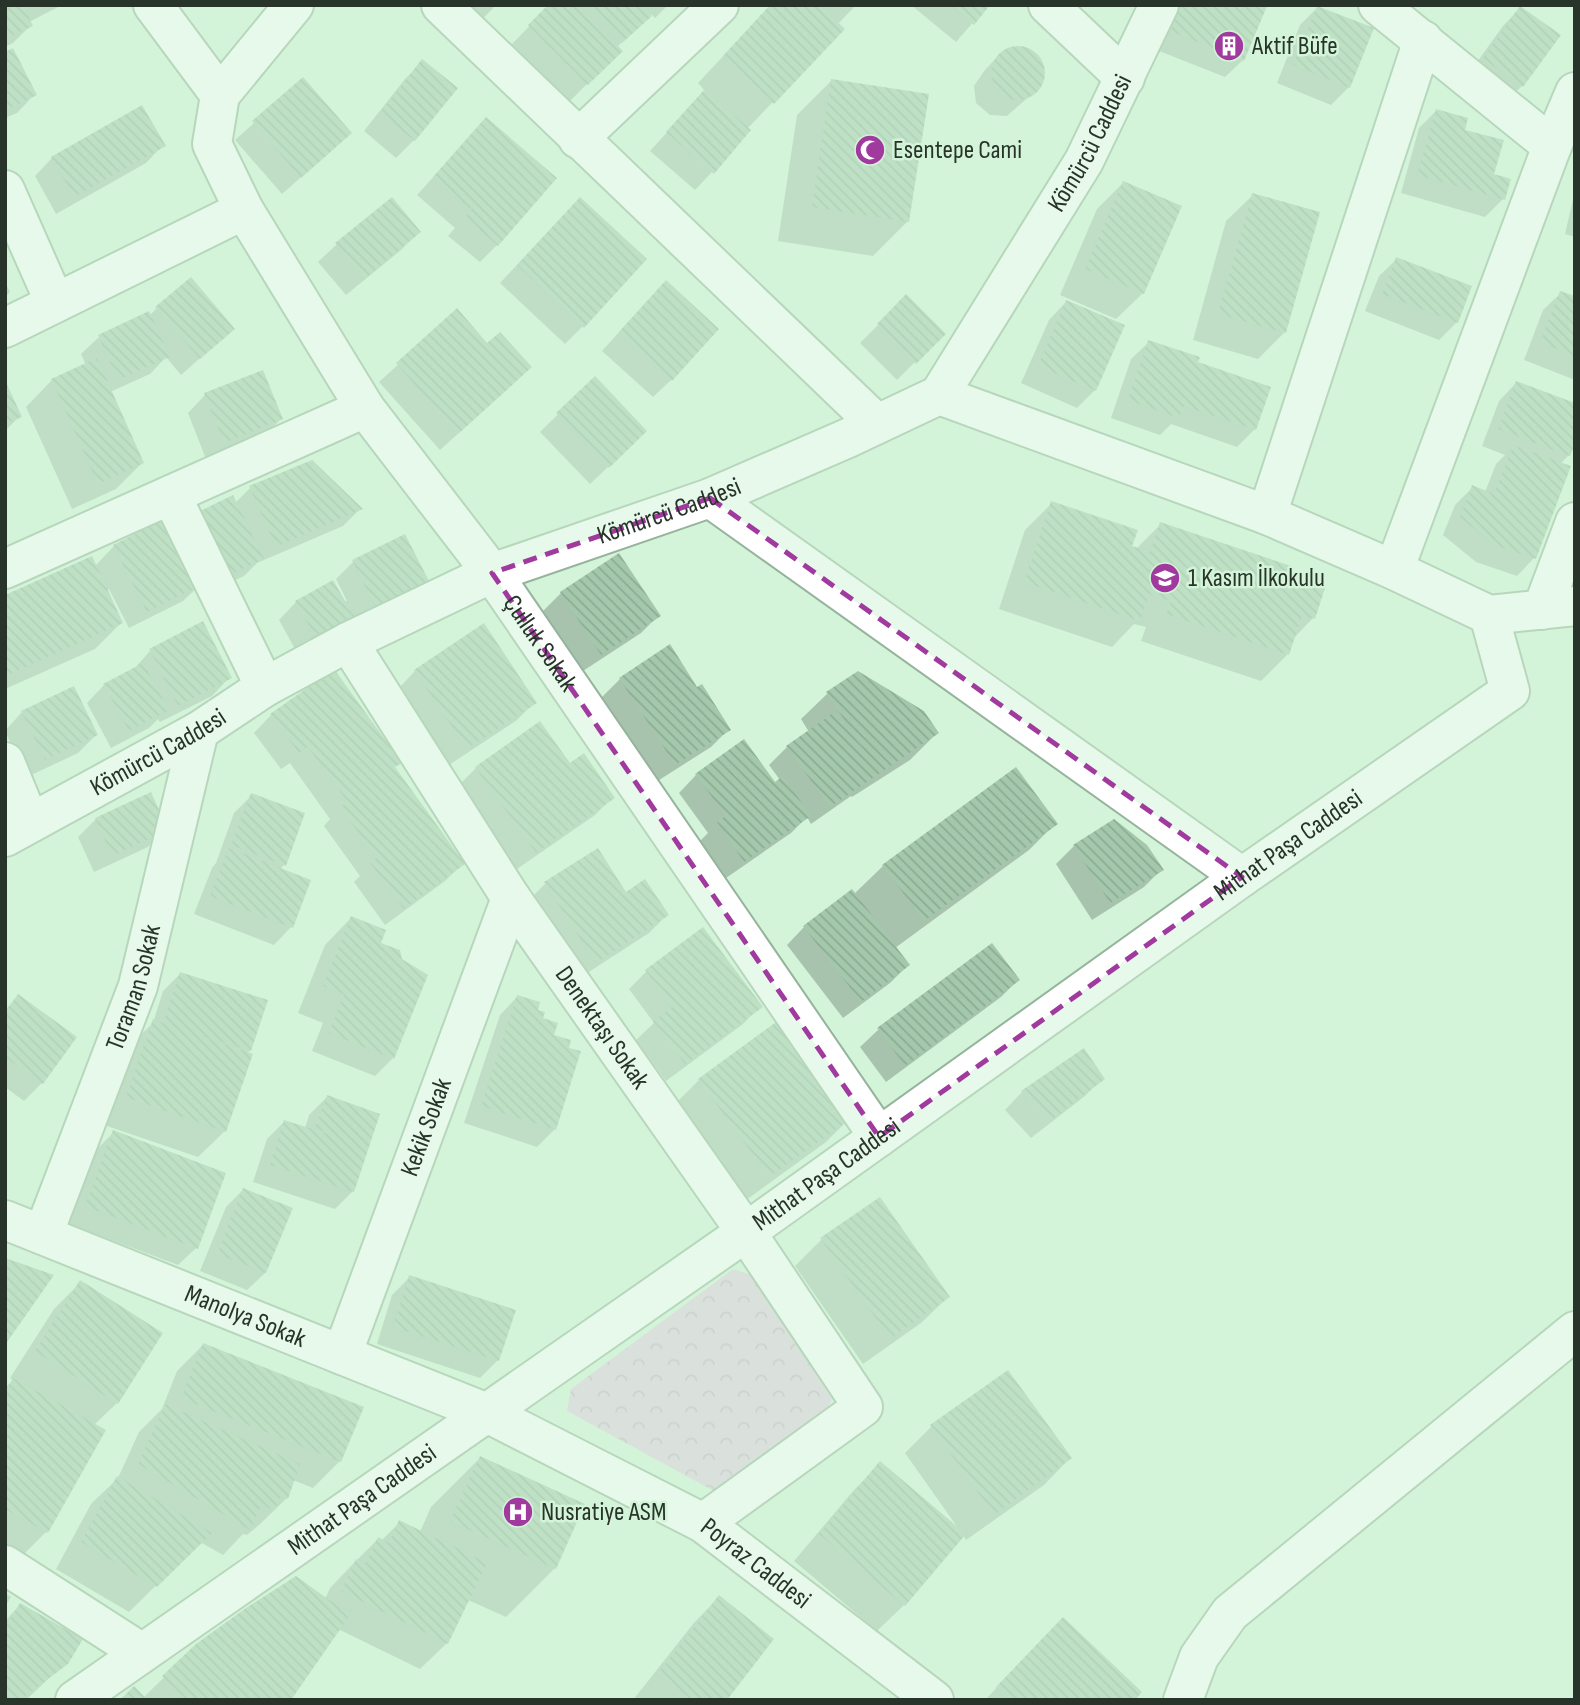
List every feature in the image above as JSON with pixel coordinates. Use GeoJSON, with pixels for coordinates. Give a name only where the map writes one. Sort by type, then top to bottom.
{"type":"FeatureCollection","features":[{"type":"Feature","properties":{"kind":"street"},"geometry":{"type":"LineString","coordinates":[[153,5],[220,95],[294,5]]}},
{"type":"Feature","properties":{"kind":"street"},"geometry":{"type":"LineString","coordinates":[[441,5],[877,424]]}},
{"type":"Feature","properties":{"kind":"street"},"geometry":{"type":"LineString","coordinates":[[578,139],[719,5]]}},
{"type":"Feature","properties":{"kind":"street"},"geometry":{"type":"LineString","coordinates":[[1048,5],[1125,78]]}},
{"type":"Feature","properties":{"kind":"street","name":"Kömürcü Caddesi"},"geometry":{"type":"LineString","coordinates":[[18,830],[199,732],[265,687],[348,642],[492,573],[710,498],[939,395],[1084,161],[1159,5]]}},
{"type":"Feature","properties":{"kind":"street"},"geometry":{"type":"LineString","coordinates":[[1378,5],[1552,146]]}},
{"type":"Feature","properties":{"kind":"street"},"geometry":{"type":"LineString","coordinates":[[1267,515],[1423,40]]}},
{"type":"Feature","properties":{"kind":"street"},"geometry":{"type":"LineString","coordinates":[[1394,570],[1552,146],[1575,92]]}},
{"type":"Feature","properties":{"kind":"street","name":"Çulluk Sokak"},"geometry":{"type":"LineString","coordinates":[[220,95],[212,144],[244,210],[365,408],[492,573],[879,1137]]}},
{"type":"Feature","properties":{"kind":"street"},"geometry":{"type":"LineString","coordinates":[[5,190],[55,303]]}},
{"type":"Feature","properties":{"kind":"street"},"geometry":{"type":"LineString","coordinates":[[5,328],[244,210]]}},
{"type":"Feature","properties":{"kind":"street"},"geometry":{"type":"LineString","coordinates":[[939,395],[1267,515],[1489,615],[1558,608],[1575,522]]}},
{"type":"Feature","properties":{"kind":"street"},"geometry":{"type":"LineString","coordinates":[[5,569],[365,408]]}},
{"type":"Feature","properties":{"kind":"street"},"geometry":{"type":"LineString","coordinates":[[170,495],[265,687]]}},
{"type":"Feature","properties":{"kind":"street"},"geometry":{"type":"LineString","coordinates":[[710,498],[1242,877]]}},
{"type":"Feature","properties":{"kind":"street","name":"Mithat Paşa Caddesi"},"geometry":{"type":"LineString","coordinates":[[75,1700],[746,1232],[1242,877],[1510,691],[1489,615]]}},
{"type":"Feature","properties":{"kind":"street","name":"Denektaşı Sokak"},"geometry":{"type":"LineString","coordinates":[[348,642],[511,898],[746,1232],[863,1407],[703,1523]]}},
{"type":"Feature","properties":{"kind":"street","name":"Toraman Sokak"},"geometry":{"type":"LineString","coordinates":[[43,1235],[138,986],[199,732]]}},
{"type":"Feature","properties":{"kind":"street"},"geometry":{"type":"LineString","coordinates":[[5,762],[18,830]]}},
{"type":"Feature","properties":{"kind":"street","name":"Kekik Sokak"},"geometry":{"type":"LineString","coordinates":[[342,1355],[511,898]]}},
{"type":"Feature","properties":{"kind":"street","name":"Manolya Sokak"},"geometry":{"type":"LineString","coordinates":[[5,1220],[487,1413]]}},
{"type":"Feature","properties":{"kind":"street"},"geometry":{"type":"LineString","coordinates":[[1183,1700],[1199,1657],[1230,1613],[1575,1331]]}},
{"type":"Feature","properties":{"kind":"street","name":"Poyraz Caddesi"},"geometry":{"type":"LineString","coordinates":[[487,1413],[703,1523],[934,1700]]}},
{"type":"Feature","properties":{"kind":"street"},"geometry":{"type":"LineString","coordinates":[[5,1565],[142,1653]]}},
{"type":"Feature","properties":{"kind":"highlighted area"},"geometry":{"type":"Polygon","coordinates":[[[710,498],[1242,877],[879,1137],[492,573],[710,498]]]}},
{"type":"Feature","properties":{"kind":"green space"},"geometry":{"type":"Polygon","coordinates":[[[733,1269],[751,1275],[832,1399],[823,1418],[729,1484],[714,1491],[567,1411],[571,1389],[733,1269]]]}},
{"type":"Feature","properties":{"kind":"building"},"geometry":{"type":"Polygon","coordinates":[[[5,5],[23,5],[33,26],[5,39],[5,5]]]}},
{"type":"Feature","properties":{"kind":"building"},"geometry":{"type":"Polygon","coordinates":[[[548,5],[577,5],[623,51],[588,85],[528,25],[548,5]]]}},
{"type":"Feature","properties":{"kind":"building"},"geometry":{"type":"Polygon","coordinates":[[[587,5],[642,5],[652,16],[622,43],[587,5]]]}},
{"type":"Feature","properties":{"kind":"building"},"geometry":{"type":"Polygon","coordinates":[[[770,5],[819,5],[845,29],[774,104],[723,56],[770,5]]]}},
{"type":"Feature","properties":{"kind":"building"},"geometry":{"type":"Polygon","coordinates":[[[950,5],[990,5],[974,25],[950,5]]]}},
{"type":"Feature","properties":{"kind":"building","name":"Aktif Büfe"},"geometry":{"type":"Polygon","coordinates":[[[1181,5],[1267,6],[1244,61],[1170,31],[1181,5]]]}},
{"type":"Feature","properties":{"kind":"building"},"geometry":{"type":"Polygon","coordinates":[[[1317,6],[1374,28],[1350,88],[1293,65],[1317,6]]]}},
{"type":"Feature","properties":{"kind":"building"},"geometry":{"type":"Polygon","coordinates":[[[1520,6],[1561,35],[1523,87],[1483,58],[1520,6]]]}},
{"type":"Feature","properties":{"kind":"building"},"geometry":{"type":"Polygon","coordinates":[[[1018,46],[1037,54],[1045,73],[1037,92],[1018,100],[999,92],[991,73],[999,54],[1018,46]]]}},
{"type":"Feature","properties":{"kind":"building"},"geometry":{"type":"Polygon","coordinates":[[[13,48],[37,95],[5,111],[5,52],[13,48]]]}},
{"type":"Feature","properties":{"kind":"building"},"geometry":{"type":"Polygon","coordinates":[[[422,59],[458,88],[415,141],[380,113],[422,59]]]}},
{"type":"Feature","properties":{"kind":"building"},"geometry":{"type":"Polygon","coordinates":[[[303,77],[352,133],[301,178],[252,121],[303,77]]]}},
{"type":"Feature","properties":{"kind":"building","name":"Esentepe Cami"},"geometry":{"type":"Polygon","coordinates":[[[831,79],[929,94],[909,222],[812,207],[831,79]]]}},
{"type":"Feature","properties":{"kind":"building"},"geometry":{"type":"Polygon","coordinates":[[[704,90],[751,130],[714,174],[666,132],[704,90]]]}},
{"type":"Feature","properties":{"kind":"building"},"geometry":{"type":"Polygon","coordinates":[[[142,105],[166,146],[74,197],[51,157],[142,105]]]}},
{"type":"Feature","properties":{"kind":"building"},"geometry":{"type":"Polygon","coordinates":[[[1436,109],[1468,118],[1465,130],[1504,140],[1494,174],[1511,179],[1505,200],[1417,175],[1436,109]]]}},
{"type":"Feature","properties":{"kind":"building"},"geometry":{"type":"Polygon","coordinates":[[[486,117],[557,178],[498,246],[465,217],[480,199],[470,209],[433,177],[486,117]]]}},
{"type":"Feature","properties":{"kind":"building"},"geometry":{"type":"Polygon","coordinates":[[[1123,181],[1182,206],[1144,294],[1085,269],[1123,181]]]}},
{"type":"Feature","properties":{"kind":"building"},"geometry":{"type":"Polygon","coordinates":[[[1252,193],[1320,212],[1286,333],[1218,314],[1252,193]]]}},
{"type":"Feature","properties":{"kind":"building"},"geometry":{"type":"Polygon","coordinates":[[[392,197],[421,232],[364,279],[335,243],[392,197]]]}},
{"type":"Feature","properties":{"kind":"building"},"geometry":{"type":"Polygon","coordinates":[[[580,197],[647,259],[584,328],[517,265],[580,197]]]}},
{"type":"Feature","properties":{"kind":"building"},"geometry":{"type":"Polygon","coordinates":[[[1396,257],[1472,286],[1458,323],[1382,294],[1396,257]]]}},
{"type":"Feature","properties":{"kind":"building"},"geometry":{"type":"Polygon","coordinates":[[[191,277],[235,329],[200,359],[155,307],[191,277]]]}},
{"type":"Feature","properties":{"kind":"building"},"geometry":{"type":"Polygon","coordinates":[[[666,280],[719,329],[672,381],[619,332],[666,280]]]}},
{"type":"Feature","properties":{"kind":"building"},"geometry":{"type":"Polygon","coordinates":[[[1560,291],[1575,296],[1575,356],[1540,342],[1560,291]]]}},
{"type":"Feature","properties":{"kind":"building"},"geometry":{"type":"Polygon","coordinates":[[[906,294],[946,334],[916,364],[877,324],[906,294]]]}},
{"type":"Feature","properties":{"kind":"building"},"geometry":{"type":"Polygon","coordinates":[[[1066,300],[1125,325],[1096,391],[1038,366],[1066,300]]]}},
{"type":"Feature","properties":{"kind":"building"},"geometry":{"type":"Polygon","coordinates":[[[457,308],[487,343],[500,332],[532,367],[458,434],[396,363],[457,308]]]}},
{"type":"Feature","properties":{"kind":"building"},"geometry":{"type":"Polygon","coordinates":[[[149,311],[170,357],[118,380],[98,335],[149,311]]]}},
{"type":"Feature","properties":{"kind":"building"},"geometry":{"type":"Polygon","coordinates":[[[1148,340],[1200,357],[1198,362],[1271,387],[1256,430],[1184,406],[1179,418],[1128,400],[1148,340]]]}},
{"type":"Feature","properties":{"kind":"building"},"geometry":{"type":"Polygon","coordinates":[[[97,358],[144,463],[98,484],[51,379],[97,358]]]}},
{"type":"Feature","properties":{"kind":"building"},"geometry":{"type":"Polygon","coordinates":[[[263,370],[283,419],[224,443],[204,393],[263,370]]]}},
{"type":"Feature","properties":{"kind":"building"},"geometry":{"type":"Polygon","coordinates":[[[595,376],[647,431],[609,468],[556,413],[595,376]]]}},
{"type":"Feature","properties":{"kind":"building"},"geometry":{"type":"Polygon","coordinates":[[[5,380],[22,417],[5,424],[5,380]]]}},
{"type":"Feature","properties":{"kind":"building"},"geometry":{"type":"Polygon","coordinates":[[[1516,381],[1575,403],[1575,444],[1570,456],[1498,429],[1516,381]]]}},
{"type":"Feature","properties":{"kind":"building"},"geometry":{"type":"Polygon","coordinates":[[[1513,445],[1571,466],[1536,559],[1494,545],[1460,517],[1472,485],[1494,494],[1513,445]]]}},
{"type":"Feature","properties":{"kind":"building"},"geometry":{"type":"Polygon","coordinates":[[[312,460],[363,509],[276,547],[249,486],[312,460]]]}},
{"type":"Feature","properties":{"kind":"building"},"geometry":{"type":"Polygon","coordinates":[[[233,495],[264,559],[225,577],[194,514],[233,495]]]}},
{"type":"Feature","properties":{"kind":"building","name":"1 Kasım İlkokulu"},"geometry":{"type":"Polygon","coordinates":[[[1051,501],[1138,530],[1132,546],[1150,552],[1160,522],[1294,567],[1292,574],[1326,585],[1315,619],[1302,616],[1289,655],[1166,614],[1171,601],[1149,594],[1140,621],[1024,582],[1051,501]]]}},
{"type":"Feature","properties":{"kind":"building"},"geometry":{"type":"Polygon","coordinates":[[[169,517],[203,584],[147,612],[113,545],[169,517]]]}},
{"type":"Feature","properties":{"kind":"building"},"geometry":{"type":"Polygon","coordinates":[[[405,534],[430,583],[377,610],[352,560],[405,534]]]}},
{"type":"Feature","properties":{"kind":"building"},"geometry":{"type":"Polygon","coordinates":[[[619,553],[661,616],[601,655],[560,592],[619,553]]]}},
{"type":"Feature","properties":{"kind":"building"},"geometry":{"type":"Polygon","coordinates":[[[92,556],[123,623],[8,675],[5,670],[5,595],[92,556]]]}},
{"type":"Feature","properties":{"kind":"building"},"geometry":{"type":"Polygon","coordinates":[[[333,580],[355,618],[317,639],[295,601],[333,580]]]}},
{"type":"Feature","properties":{"kind":"building"},"geometry":{"type":"Polygon","coordinates":[[[203,621],[232,678],[178,706],[149,649],[203,621]]]}},
{"type":"Feature","properties":{"kind":"building"},"geometry":{"type":"Polygon","coordinates":[[[484,623],[537,703],[467,749],[414,670],[484,623]]]}},
{"type":"Feature","properties":{"kind":"building"},"geometry":{"type":"Polygon","coordinates":[[[670,644],[697,687],[702,684],[731,730],[675,765],[619,678],[670,644]]]}},
{"type":"Feature","properties":{"kind":"building"},"geometry":{"type":"Polygon","coordinates":[[[143,663],[169,710],[129,731],[103,684],[143,663]]]}},
{"type":"Feature","properties":{"kind":"building"},"geometry":{"type":"Polygon","coordinates":[[[334,669],[402,763],[395,767],[465,864],[404,909],[370,863],[377,858],[340,807],[348,802],[308,747],[299,753],[270,714],[334,669]]]}},
{"type":"Feature","properties":{"kind":"building"},"geometry":{"type":"Polygon","coordinates":[[[858,671],[924,711],[939,733],[830,807],[786,746],[836,711],[866,753],[826,692],[858,671]]]}},
{"type":"Feature","properties":{"kind":"building"},"geometry":{"type":"Polygon","coordinates":[[[74,686],[98,735],[45,760],[21,711],[74,686]]]}},
{"type":"Feature","properties":{"kind":"building"},"geometry":{"type":"Polygon","coordinates":[[[540,721],[570,763],[584,753],[615,798],[536,853],[475,767],[540,721]]]}},
{"type":"Feature","properties":{"kind":"building"},"geometry":{"type":"Polygon","coordinates":[[[744,739],[775,782],[783,776],[811,816],[744,862],[717,822],[726,816],[695,774],[744,739]]]}},
{"type":"Feature","properties":{"kind":"building"},"geometry":{"type":"Polygon","coordinates":[[[1016,767],[1058,824],[924,921],[882,865],[1016,767]]]}},
{"type":"Feature","properties":{"kind":"building"},"geometry":{"type":"Polygon","coordinates":[[[151,792],[168,830],[112,856],[95,818],[151,792]]]}},
{"type":"Feature","properties":{"kind":"building"},"geometry":{"type":"Polygon","coordinates":[[[251,793],[305,813],[286,866],[231,845],[251,793]]]}},
{"type":"Feature","properties":{"kind":"building"},"geometry":{"type":"Polygon","coordinates":[[[1114,819],[1147,845],[1164,870],[1110,903],[1073,845],[1114,819]]]}},
{"type":"Feature","properties":{"kind":"building"},"geometry":{"type":"Polygon","coordinates":[[[229,848],[311,880],[293,928],[210,896],[229,848]]]}},
{"type":"Feature","properties":{"kind":"building"},"geometry":{"type":"Polygon","coordinates":[[[598,848],[626,892],[645,879],[669,915],[596,963],[544,882],[598,848]]]}},
{"type":"Feature","properties":{"kind":"building"},"geometry":{"type":"Polygon","coordinates":[[[852,889],[910,965],[861,1002],[803,926],[852,889]]]}},
{"type":"Feature","properties":{"kind":"building"},"geometry":{"type":"Polygon","coordinates":[[[351,916],[386,930],[381,943],[400,950],[402,959],[428,975],[394,1059],[329,1033],[344,994],[323,986],[351,916]]]}},
{"type":"Feature","properties":{"kind":"building"},"geometry":{"type":"Polygon","coordinates":[[[703,927],[763,1007],[685,1064],[653,1022],[672,1007],[645,970],[703,927]]]}},
{"type":"Feature","properties":{"kind":"building"},"geometry":{"type":"Polygon","coordinates":[[[992,943],[1020,980],[905,1066],[877,1028],[992,943]]]}},
{"type":"Feature","properties":{"kind":"building"},"geometry":{"type":"Polygon","coordinates":[[[180,972],[268,1000],[251,1051],[183,1030],[253,1054],[226,1132],[126,1097],[153,1019],[163,1023],[180,972]]]}},
{"type":"Feature","properties":{"kind":"building"},"geometry":{"type":"Polygon","coordinates":[[[18,994],[77,1037],[43,1084],[5,1057],[5,1012],[18,994]]]}},
{"type":"Feature","properties":{"kind":"building"},"geometry":{"type":"Polygon","coordinates":[[[517,995],[540,1002],[538,1010],[545,1012],[543,1018],[558,1023],[554,1035],[571,1040],[569,1048],[581,1051],[556,1130],[481,1106],[517,995]]]}},
{"type":"Feature","properties":{"kind":"building"},"geometry":{"type":"Polygon","coordinates":[[[783,1017],[855,1116],[769,1177],[698,1079],[783,1017]]]}},
{"type":"Feature","properties":{"kind":"building"},"geometry":{"type":"Polygon","coordinates":[[[1084,1048],[1105,1079],[1050,1121],[1021,1091],[1084,1048]]]}},
{"type":"Feature","properties":{"kind":"building"},"geometry":{"type":"Polygon","coordinates":[[[327,1095],[380,1114],[354,1192],[270,1165],[284,1120],[344,1139],[315,1128],[327,1095]]]}},
{"type":"Feature","properties":{"kind":"building"},"geometry":{"type":"Polygon","coordinates":[[[113,1130],[226,1173],[198,1249],[85,1206],[113,1130]]]}},
{"type":"Feature","properties":{"kind":"building"},"geometry":{"type":"Polygon","coordinates":[[[243,1188],[293,1208],[266,1273],[217,1254],[243,1188]]]}},
{"type":"Feature","properties":{"kind":"building"},"geometry":{"type":"Polygon","coordinates":[[[880,1197],[950,1297],[890,1339],[820,1238],[880,1197]]]}},
{"type":"Feature","properties":{"kind":"building"},"geometry":{"type":"Polygon","coordinates":[[[5,1258],[54,1275],[5,1345],[5,1258]]]}},
{"type":"Feature","properties":{"kind":"building"},"geometry":{"type":"Polygon","coordinates":[[[409,1275],[516,1310],[499,1361],[393,1327],[409,1275]]]}},
{"type":"Feature","properties":{"kind":"building"},"geometry":{"type":"Polygon","coordinates":[[[80,1280],[163,1333],[118,1404],[35,1351],[80,1280]]]}},
{"type":"Feature","properties":{"kind":"building"},"geometry":{"type":"Polygon","coordinates":[[[203,1343],[364,1407],[341,1462],[181,1398],[203,1343]]]}},
{"type":"Feature","properties":{"kind":"building"},"geometry":{"type":"Polygon","coordinates":[[[1008,1370],[1072,1458],[994,1515],[930,1425],[1008,1370]]]}},
{"type":"Feature","properties":{"kind":"building"},"geometry":{"type":"Polygon","coordinates":[[[13,1378],[106,1430],[48,1533],[5,1509],[5,1392],[13,1378]]]}},
{"type":"Feature","properties":{"kind":"building"},"geometry":{"type":"Polygon","coordinates":[[[165,1404],[300,1464],[288,1499],[281,1496],[275,1510],[261,1506],[250,1530],[138,1464],[165,1404]]]}},
{"type":"Feature","properties":{"kind":"building","name":"Nusratiye ASM"},"geometry":{"type":"Polygon","coordinates":[[[480,1456],[585,1504],[556,1569],[450,1521],[480,1456]]]}},
{"type":"Feature","properties":{"kind":"building"},"geometry":{"type":"Polygon","coordinates":[[[880,1461],[966,1534],[905,1606],[819,1534],[880,1461]]]}},
{"type":"Feature","properties":{"kind":"building"},"geometry":{"type":"Polygon","coordinates":[[[117,1476],[212,1533],[157,1587],[81,1542],[117,1476]]]}},
{"type":"Feature","properties":{"kind":"building"},"geometry":{"type":"Polygon","coordinates":[[[399,1520],[487,1563],[448,1644],[341,1591],[356,1559],[365,1564],[378,1537],[389,1543],[399,1520]]]}},
{"type":"Feature","properties":{"kind":"building"},"geometry":{"type":"Polygon","coordinates":[[[296,1576],[350,1615],[291,1700],[185,1700],[162,1676],[196,1644],[296,1576]]]}},
{"type":"Feature","properties":{"kind":"building"},"geometry":{"type":"Polygon","coordinates":[[[719,1595],[774,1639],[727,1700],[692,1700],[658,1673],[719,1595]]]}},
{"type":"Feature","properties":{"kind":"building"},"geometry":{"type":"Polygon","coordinates":[[[20,1603],[83,1639],[68,1664],[20,1700],[5,1700],[5,1627],[20,1603]]]}},
{"type":"Feature","properties":{"kind":"building"},"geometry":{"type":"Polygon","coordinates":[[[1063,1617],[1142,1692],[1135,1700],[1010,1700],[996,1687],[1063,1617]]]}},
{"type":"Feature","properties":{"kind":"building"},"geometry":{"type":"Polygon","coordinates":[[[134,1686],[148,1700],[120,1700],[134,1686]]]}},
{"type":"Feature","properties":{"kind":"place","name":"Aktif Büfe"},"geometry":{"type":"Point","coordinates":[1229,46]}},
{"type":"Feature","properties":{"kind":"place","name":"Esentepe Cami"},"geometry":{"type":"Point","coordinates":[870,150]}},
{"type":"Feature","properties":{"kind":"place","name":"1 Kasım İlkokulu"},"geometry":{"type":"Point","coordinates":[1165,578]}},
{"type":"Feature","properties":{"kind":"place","name":"Nusratiye ASM"},"geometry":{"type":"Point","coordinates":[518,1512]}}]}
